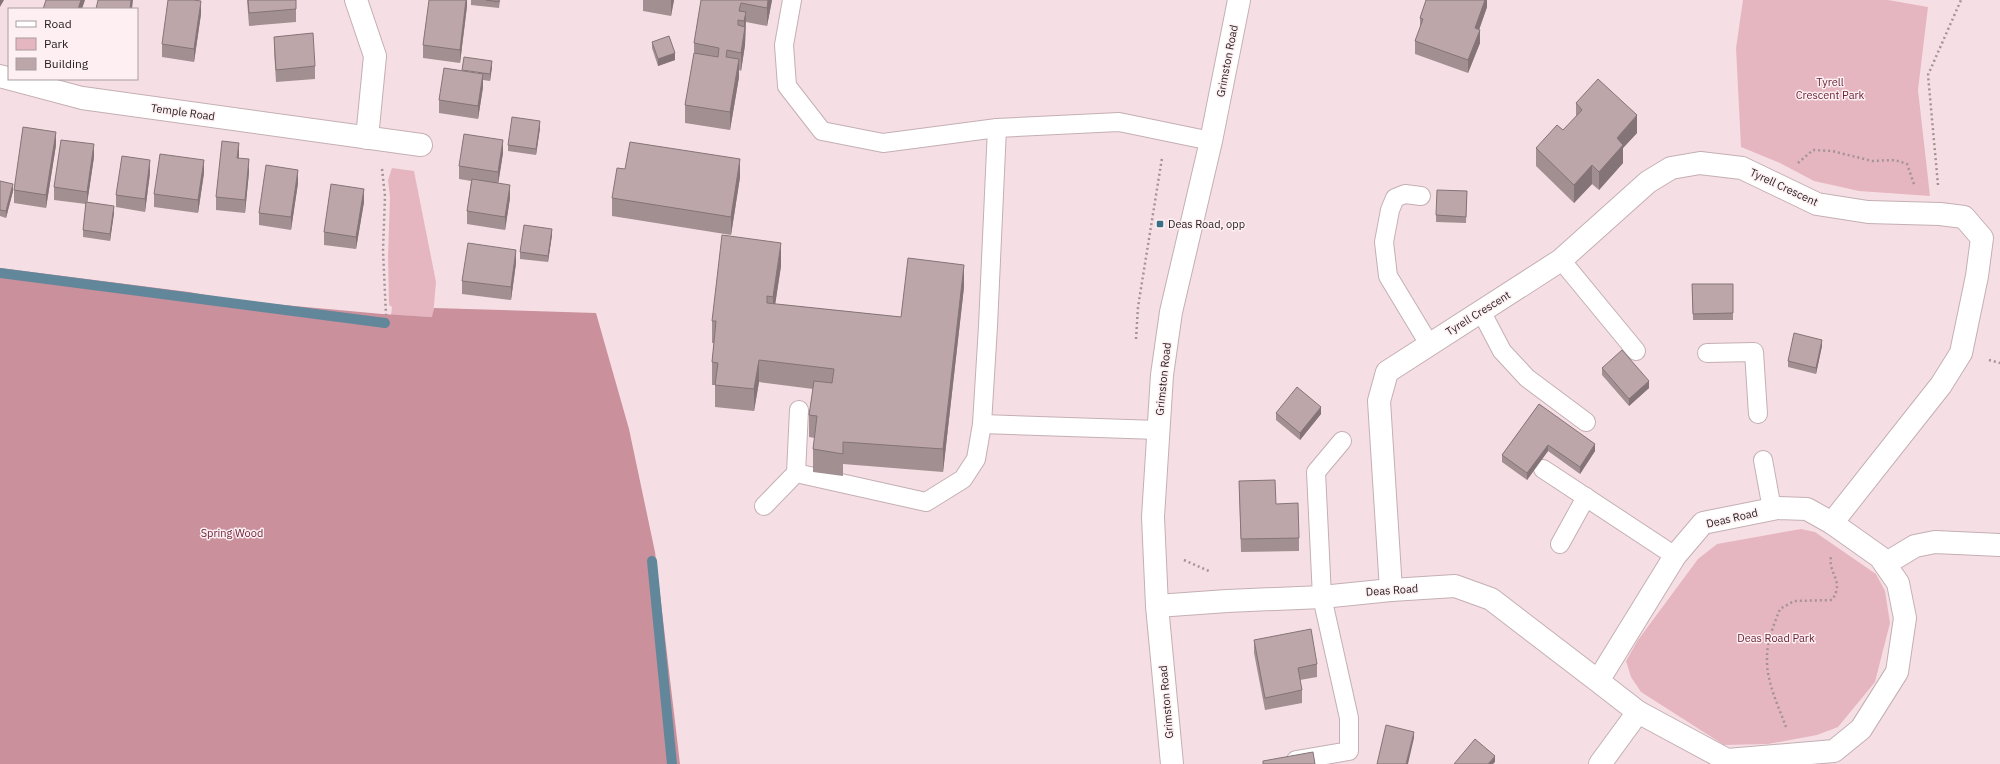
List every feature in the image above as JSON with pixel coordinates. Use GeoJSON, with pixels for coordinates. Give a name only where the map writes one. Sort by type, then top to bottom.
{"type":"FeatureCollection","features":[{"type":"Feature","properties":{"kind":"street"},"geometry":{"type":"LineString","coordinates":[[356,0],[375,56],[377,139]]}},
{"type":"Feature","properties":{"kind":"street","name":"Grimston Road"},"geometry":{"type":"LineString","coordinates":[[1172,764],[1157,606],[1153,517],[1162,375],[1171,312],[1211,141],[1239,0]]}},
{"type":"Feature","properties":{"kind":"street","name":"Temple Road"},"geometry":{"type":"LineString","coordinates":[[0,76],[6,80],[82,98],[421,145]]}},
{"type":"Feature","properties":{"kind":"street","name":"Tyrell Crescent"},"geometry":{"type":"LineString","coordinates":[[1391,590],[1379,401],[1387,372],[1561,260],[1648,182],[1671,168],[1700,163],[1742,168],[1779,184],[1817,204],[1868,212],[1932,213],[1964,217],[1982,238],[1977,276],[1961,353],[1941,385],[1841,529]]}},
{"type":"Feature","properties":{"kind":"street","name":"Deas Road"},"geometry":{"type":"LineString","coordinates":[[1157,606],[1226,601],[1322,597],[1391,590],[1455,586],[1491,599],[1638,712],[1728,760],[1797,754],[1836,757],[1861,729],[1897,672],[1905,618],[1898,583],[1880,557],[1841,529],[1807,509],[1772,509],[1703,523],[1675,556],[1598,681]]}},
{"type":"Feature","properties":{"kind":"street"},"geometry":{"type":"LineString","coordinates":[[1885,564],[1915,546],[1935,542],[2000,545]]}},
{"type":"Feature","properties":{"kind":"street"},"geometry":{"type":"LineString","coordinates":[[1600,764],[1638,712]]}},
{"type":"Feature","properties":{"kind":"lane"},"geometry":{"type":"LineString","coordinates":[[792,0],[784,45],[787,86],[822,131],[883,143],[997,128],[1119,122],[1211,141]]}},
{"type":"Feature","properties":{"kind":"lane"},"geometry":{"type":"LineString","coordinates":[[796,473],[926,502],[962,479],[976,459],[982,424],[997,128]]}},
{"type":"Feature","properties":{"kind":"lane"},"geometry":{"type":"LineString","coordinates":[[1421,196],[1404,194],[1395,198],[1390,210],[1384,242],[1388,276],[1429,344]]}},
{"type":"Feature","properties":{"kind":"lane"},"geometry":{"type":"LineString","coordinates":[[1561,260],[1636,351]]}},
{"type":"Feature","properties":{"kind":"lane"},"geometry":{"type":"LineString","coordinates":[[1481,311],[1502,351],[1527,378],[1586,422]]}},
{"type":"Feature","properties":{"kind":"lane"},"geometry":{"type":"LineString","coordinates":[[1707,353],[1754,352],[1758,414]]}},
{"type":"Feature","properties":{"kind":"lane"},"geometry":{"type":"LineString","coordinates":[[764,506],[796,473],[799,410]]}},
{"type":"Feature","properties":{"kind":"lane"},"geometry":{"type":"LineString","coordinates":[[982,424],[1158,430]]}},
{"type":"Feature","properties":{"kind":"lane"},"geometry":{"type":"LineString","coordinates":[[1296,760],[1349,750],[1349,718],[1322,597],[1316,472],[1342,441]]}},
{"type":"Feature","properties":{"kind":"lane"},"geometry":{"type":"LineString","coordinates":[[1763,460],[1772,509]]}},
{"type":"Feature","properties":{"kind":"lane"},"geometry":{"type":"LineString","coordinates":[[1543,469],[1675,556]]}},
{"type":"Feature","properties":{"kind":"lane"},"geometry":{"type":"LineString","coordinates":[[1560,544],[1586,497]]}},
{"type":"Feature","properties":{"kind":"path"},"geometry":{"type":"LineString","coordinates":[[1932,213],[1928,75],[1961,0]]}},
{"type":"Feature","properties":{"kind":"path"},"geometry":{"type":"LineString","coordinates":[[377,139],[385,196],[383,251],[386,315]]}},
{"type":"Feature","properties":{"kind":"path"},"geometry":{"type":"LineString","coordinates":[[1779,184],[1794,166],[1813,150],[1832,151],[1872,161],[1895,160],[1907,164],[1932,213]]}},
{"type":"Feature","properties":{"kind":"path"},"geometry":{"type":"LineString","coordinates":[[1797,754],[1771,687],[1767,657],[1773,628],[1780,609],[1794,601],[1832,600],[1838,592],[1837,580],[1832,569],[1830,558],[1841,529]]}},
{"type":"Feature","properties":{"kind":"green space","name":"Tyrell Crescent Park"},"geometry":{"type":"Polygon","coordinates":[[[1743,0],[1888,0],[1928,7],[1918,90],[1930,196],[1859,191],[1814,181],[1780,163],[1741,147],[1736,48],[1743,0]]]}},
{"type":"Feature","properties":{"kind":"green space"},"geometry":{"type":"Polygon","coordinates":[[[392,168],[414,171],[436,282],[433,317],[391,315],[392,307],[389,305],[388,256],[390,197],[388,180],[392,168]]]}},
{"type":"Feature","properties":{"kind":"green space","name":"Spring Wood"},"geometry":{"type":"Polygon","coordinates":[[[0,268],[189,292],[239,301],[382,314],[432,317],[434,308],[596,313],[629,429],[655,552],[680,764],[0,764],[0,268]]]}},
{"type":"Feature","properties":{"kind":"green space","name":"Deas Road Park"},"geometry":{"type":"Polygon","coordinates":[[[1801,529],[1815,532],[1876,574],[1885,591],[1890,623],[1875,682],[1838,727],[1817,735],[1768,744],[1724,745],[1641,692],[1631,677],[1626,661],[1638,640],[1698,559],[1717,544],[1801,529]]]}},
{"type":"Feature","properties":{"kind":"building"},"geometry":{"type":"Polygon","coordinates":[[[46,0],[81,0],[78,8],[43,8],[46,0]]]}},
{"type":"Feature","properties":{"kind":"building"},"geometry":{"type":"Polygon","coordinates":[[[98,0],[131,0],[130,8],[96,8],[98,0]]]}},
{"type":"Feature","properties":{"kind":"building"},"geometry":{"type":"Polygon","coordinates":[[[168,0],[201,1],[194,49],[162,44],[168,0]]]}},
{"type":"Feature","properties":{"kind":"building"},"geometry":{"type":"Polygon","coordinates":[[[248,0],[296,0],[296,9],[249,13],[248,0]]]}},
{"type":"Feature","properties":{"kind":"building"},"geometry":{"type":"Polygon","coordinates":[[[429,0],[466,0],[460,50],[423,45],[429,0]]]}},
{"type":"Feature","properties":{"kind":"building"},"geometry":{"type":"Polygon","coordinates":[[[486,0],[499,0],[499,2],[486,0]]]}},
{"type":"Feature","properties":{"kind":"building"},"geometry":{"type":"Polygon","coordinates":[[[701,0],[768,0],[767,8],[741,3],[739,11],[746,12],[744,21],[738,20],[738,25],[745,27],[741,53],[727,50],[726,57],[739,59],[730,112],[685,105],[694,53],[718,57],[719,48],[694,43],[701,0]]]}},
{"type":"Feature","properties":{"kind":"building"},"geometry":{"type":"Polygon","coordinates":[[[1426,0],[1485,0],[1475,28],[1480,30],[1468,60],[1415,41],[1423,19],[1420,18],[1426,0]]]}},
{"type":"Feature","properties":{"kind":"building"},"geometry":{"type":"Polygon","coordinates":[[[313,33],[315,66],[276,70],[274,37],[313,33]]]}},
{"type":"Feature","properties":{"kind":"building"},"geometry":{"type":"Polygon","coordinates":[[[669,36],[675,53],[658,59],[652,42],[669,36]]]}},
{"type":"Feature","properties":{"kind":"building"},"geometry":{"type":"Polygon","coordinates":[[[464,57],[492,61],[490,74],[462,70],[464,57]]]}},
{"type":"Feature","properties":{"kind":"building"},"geometry":{"type":"Polygon","coordinates":[[[444,68],[483,74],[478,106],[439,100],[444,68]]]}},
{"type":"Feature","properties":{"kind":"building"},"geometry":{"type":"Polygon","coordinates":[[[1598,79],[1637,115],[1617,138],[1623,145],[1599,172],[1592,165],[1574,185],[1536,148],[1557,125],[1563,130],[1582,110],[1576,103],[1598,79]]]}},
{"type":"Feature","properties":{"kind":"building"},"geometry":{"type":"Polygon","coordinates":[[[512,117],[540,121],[536,149],[508,145],[512,117]]]}},
{"type":"Feature","properties":{"kind":"building"},"geometry":{"type":"Polygon","coordinates":[[[23,127],[56,132],[46,195],[14,190],[23,127]]]}},
{"type":"Feature","properties":{"kind":"building"},"geometry":{"type":"Polygon","coordinates":[[[464,134],[503,140],[498,172],[459,166],[464,134]]]}},
{"type":"Feature","properties":{"kind":"building"},"geometry":{"type":"Polygon","coordinates":[[[61,140],[94,144],[87,192],[54,187],[61,140]]]}},
{"type":"Feature","properties":{"kind":"building"},"geometry":{"type":"Polygon","coordinates":[[[222,141],[239,143],[237,158],[249,159],[245,200],[216,197],[222,141]]]}},
{"type":"Feature","properties":{"kind":"building"},"geometry":{"type":"Polygon","coordinates":[[[630,142],[740,159],[731,217],[612,198],[617,168],[625,169],[630,142]]]}},
{"type":"Feature","properties":{"kind":"building"},"geometry":{"type":"Polygon","coordinates":[[[160,154],[204,160],[198,200],[154,194],[160,154]]]}},
{"type":"Feature","properties":{"kind":"building"},"geometry":{"type":"Polygon","coordinates":[[[122,156],[150,160],[145,199],[116,195],[122,156]]]}},
{"type":"Feature","properties":{"kind":"building"},"geometry":{"type":"Polygon","coordinates":[[[266,165],[298,170],[291,217],[259,213],[266,165]]]}},
{"type":"Feature","properties":{"kind":"building"},"geometry":{"type":"Polygon","coordinates":[[[472,179],[510,185],[505,217],[467,211],[472,179]]]}},
{"type":"Feature","properties":{"kind":"building"},"geometry":{"type":"Polygon","coordinates":[[[0,181],[13,184],[6,211],[0,210],[0,181]]]}},
{"type":"Feature","properties":{"kind":"building"},"geometry":{"type":"Polygon","coordinates":[[[331,184],[364,189],[356,237],[324,232],[331,184]]]}},
{"type":"Feature","properties":{"kind":"building"},"geometry":{"type":"Polygon","coordinates":[[[1437,190],[1467,191],[1466,217],[1436,215],[1437,190]]]}},
{"type":"Feature","properties":{"kind":"building"},"geometry":{"type":"Polygon","coordinates":[[[86,202],[114,206],[110,234],[83,230],[86,202]]]}},
{"type":"Feature","properties":{"kind":"building"},"geometry":{"type":"Polygon","coordinates":[[[524,225],[552,229],[548,256],[520,252],[524,225]]]}},
{"type":"Feature","properties":{"kind":"building"},"geometry":{"type":"Polygon","coordinates":[[[722,235],[781,243],[773,297],[767,296],[767,303],[901,317],[908,258],[964,265],[943,449],[843,442],[843,454],[813,449],[817,416],[809,415],[814,381],[832,383],[834,369],[759,360],[754,389],[715,385],[718,363],[712,362],[716,321],[712,321],[722,235]]]}},
{"type":"Feature","properties":{"kind":"building"},"geometry":{"type":"Polygon","coordinates":[[[468,243],[516,250],[511,287],[462,281],[468,243]]]}},
{"type":"Feature","properties":{"kind":"building"},"geometry":{"type":"Polygon","coordinates":[[[1692,284],[1733,284],[1733,313],[1693,314],[1692,284]]]}},
{"type":"Feature","properties":{"kind":"building"},"geometry":{"type":"Polygon","coordinates":[[[1794,333],[1822,340],[1816,368],[1788,361],[1794,333]]]}},
{"type":"Feature","properties":{"kind":"building"},"geometry":{"type":"Polygon","coordinates":[[[1622,350],[1649,381],[1629,399],[1602,368],[1622,350]]]}},
{"type":"Feature","properties":{"kind":"building"},"geometry":{"type":"Polygon","coordinates":[[[1297,387],[1321,407],[1300,433],[1276,413],[1297,387]]]}},
{"type":"Feature","properties":{"kind":"building"},"geometry":{"type":"Polygon","coordinates":[[[1539,404],[1595,444],[1580,467],[1548,445],[1527,473],[1502,455],[1539,404]]]}},
{"type":"Feature","properties":{"kind":"building"},"geometry":{"type":"Polygon","coordinates":[[[1275,480],[1276,504],[1298,503],[1299,538],[1241,539],[1239,481],[1275,480]]]}},
{"type":"Feature","properties":{"kind":"building"},"geometry":{"type":"Polygon","coordinates":[[[1311,629],[1317,664],[1298,668],[1302,690],[1265,698],[1254,640],[1311,629]]]}},
{"type":"Feature","properties":{"kind":"building"},"geometry":{"type":"Polygon","coordinates":[[[1386,725],[1414,732],[1406,764],[1377,764],[1386,725]]]}},
{"type":"Feature","properties":{"kind":"building"},"geometry":{"type":"Polygon","coordinates":[[[1475,739],[1495,756],[1488,764],[1454,764],[1475,739]]]}},
{"type":"Feature","properties":{"kind":"building"},"geometry":{"type":"Polygon","coordinates":[[[1313,752],[1315,764],[1263,764],[1263,761],[1313,752]]]}},
{"type":"Feature","properties":{"kind":"waterway"},"geometry":{"type":"LineString","coordinates":[[0,273],[385,323]]}},
{"type":"Feature","properties":{"kind":"waterway"},"geometry":{"type":"LineString","coordinates":[[652,561],[672,764]]}},
{"type":"Feature","properties":{"kind":"place","name":"Deas Road, opp"},"geometry":{"type":"Point","coordinates":[1160,224]}}]}
